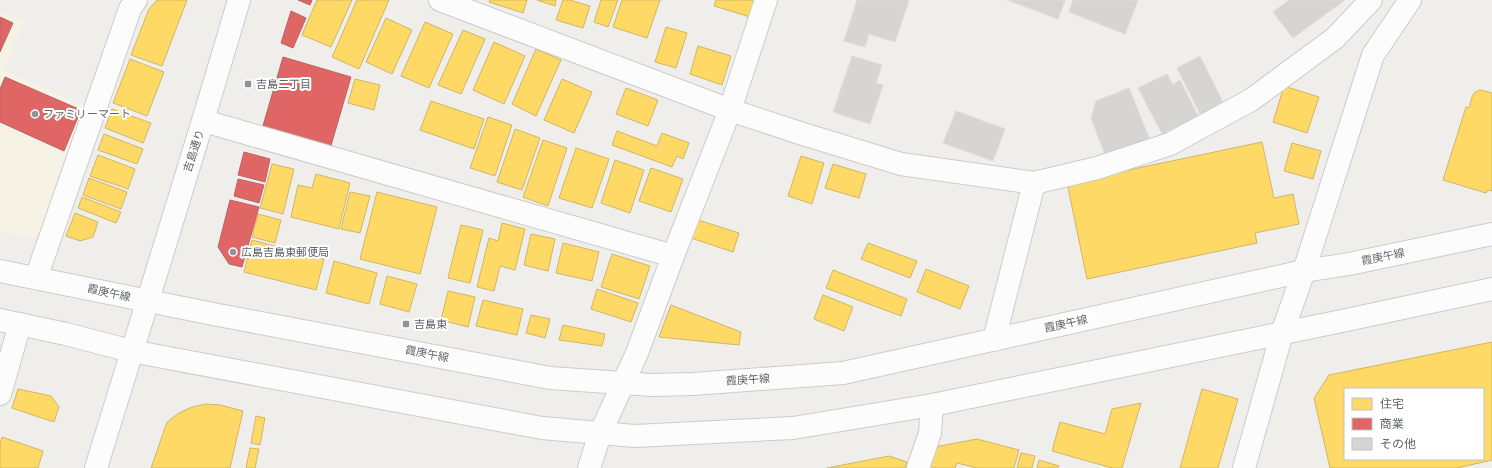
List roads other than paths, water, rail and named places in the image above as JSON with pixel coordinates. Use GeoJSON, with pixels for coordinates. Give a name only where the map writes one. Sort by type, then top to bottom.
{"type":"FeatureCollection","features":[{"type":"Feature","properties":{"kind":"street"},"geometry":{"type":"LineString","coordinates":[[36,278],[128,17],[136,0]]}},
{"type":"Feature","properties":{"kind":"street","name":"吉島通り"},"geometry":{"type":"LineString","coordinates":[[96,468],[131,350],[204,121],[239,0]]}},
{"type":"Feature","properties":{"kind":"street"},"geometry":{"type":"LineString","coordinates":[[440,0],[479,7],[730,110],[900,164],[1034,183],[1096,168],[1170,144],[1211,122],[1251,100],[1335,38],[1371,0]]}},
{"type":"Feature","properties":{"kind":"street"},"geometry":{"type":"LineString","coordinates":[[589,468],[600,434],[637,353],[730,110],[766,0]]}},
{"type":"Feature","properties":{"kind":"street"},"geometry":{"type":"LineString","coordinates":[[1244,468],[1282,333],[1304,271],[1373,55],[1410,0]]}},
{"type":"Feature","properties":{"kind":"street"},"geometry":{"type":"LineString","coordinates":[[204,121],[673,256]]}},
{"type":"Feature","properties":{"kind":"street"},"geometry":{"type":"LineString","coordinates":[[994,340],[1034,183]]}},
{"type":"Feature","properties":{"kind":"street","name":"霞庚午線"},"geometry":{"type":"LineString","coordinates":[[0,271],[147,301],[550,378],[624,384],[693,384],[844,373],[1304,271],[1349,264],[1492,234]]}},
{"type":"Feature","properties":{"kind":"street"},"geometry":{"type":"LineString","coordinates":[[0,394],[10,322],[131,350],[542,428],[635,436],[793,428],[932,405],[1492,289]]}},
{"type":"Feature","properties":{"kind":"street"},"geometry":{"type":"LineString","coordinates":[[918,468],[930,433],[932,405]]}},
{"type":"Feature","properties":{"kind":"place","name":"吉島二丁目"},"geometry":{"type":"Point","coordinates":[248,84]}},
{"type":"Feature","properties":{"kind":"place","name":"ファミリーマート"},"geometry":{"type":"Point","coordinates":[35,114]}},
{"type":"Feature","properties":{"kind":"place","name":"広島吉島東郵便局"},"geometry":{"type":"Point","coordinates":[233,252]}},
{"type":"Feature","properties":{"kind":"place","name":"吉島東"},"geometry":{"type":"Point","coordinates":[406,324]}}]}
